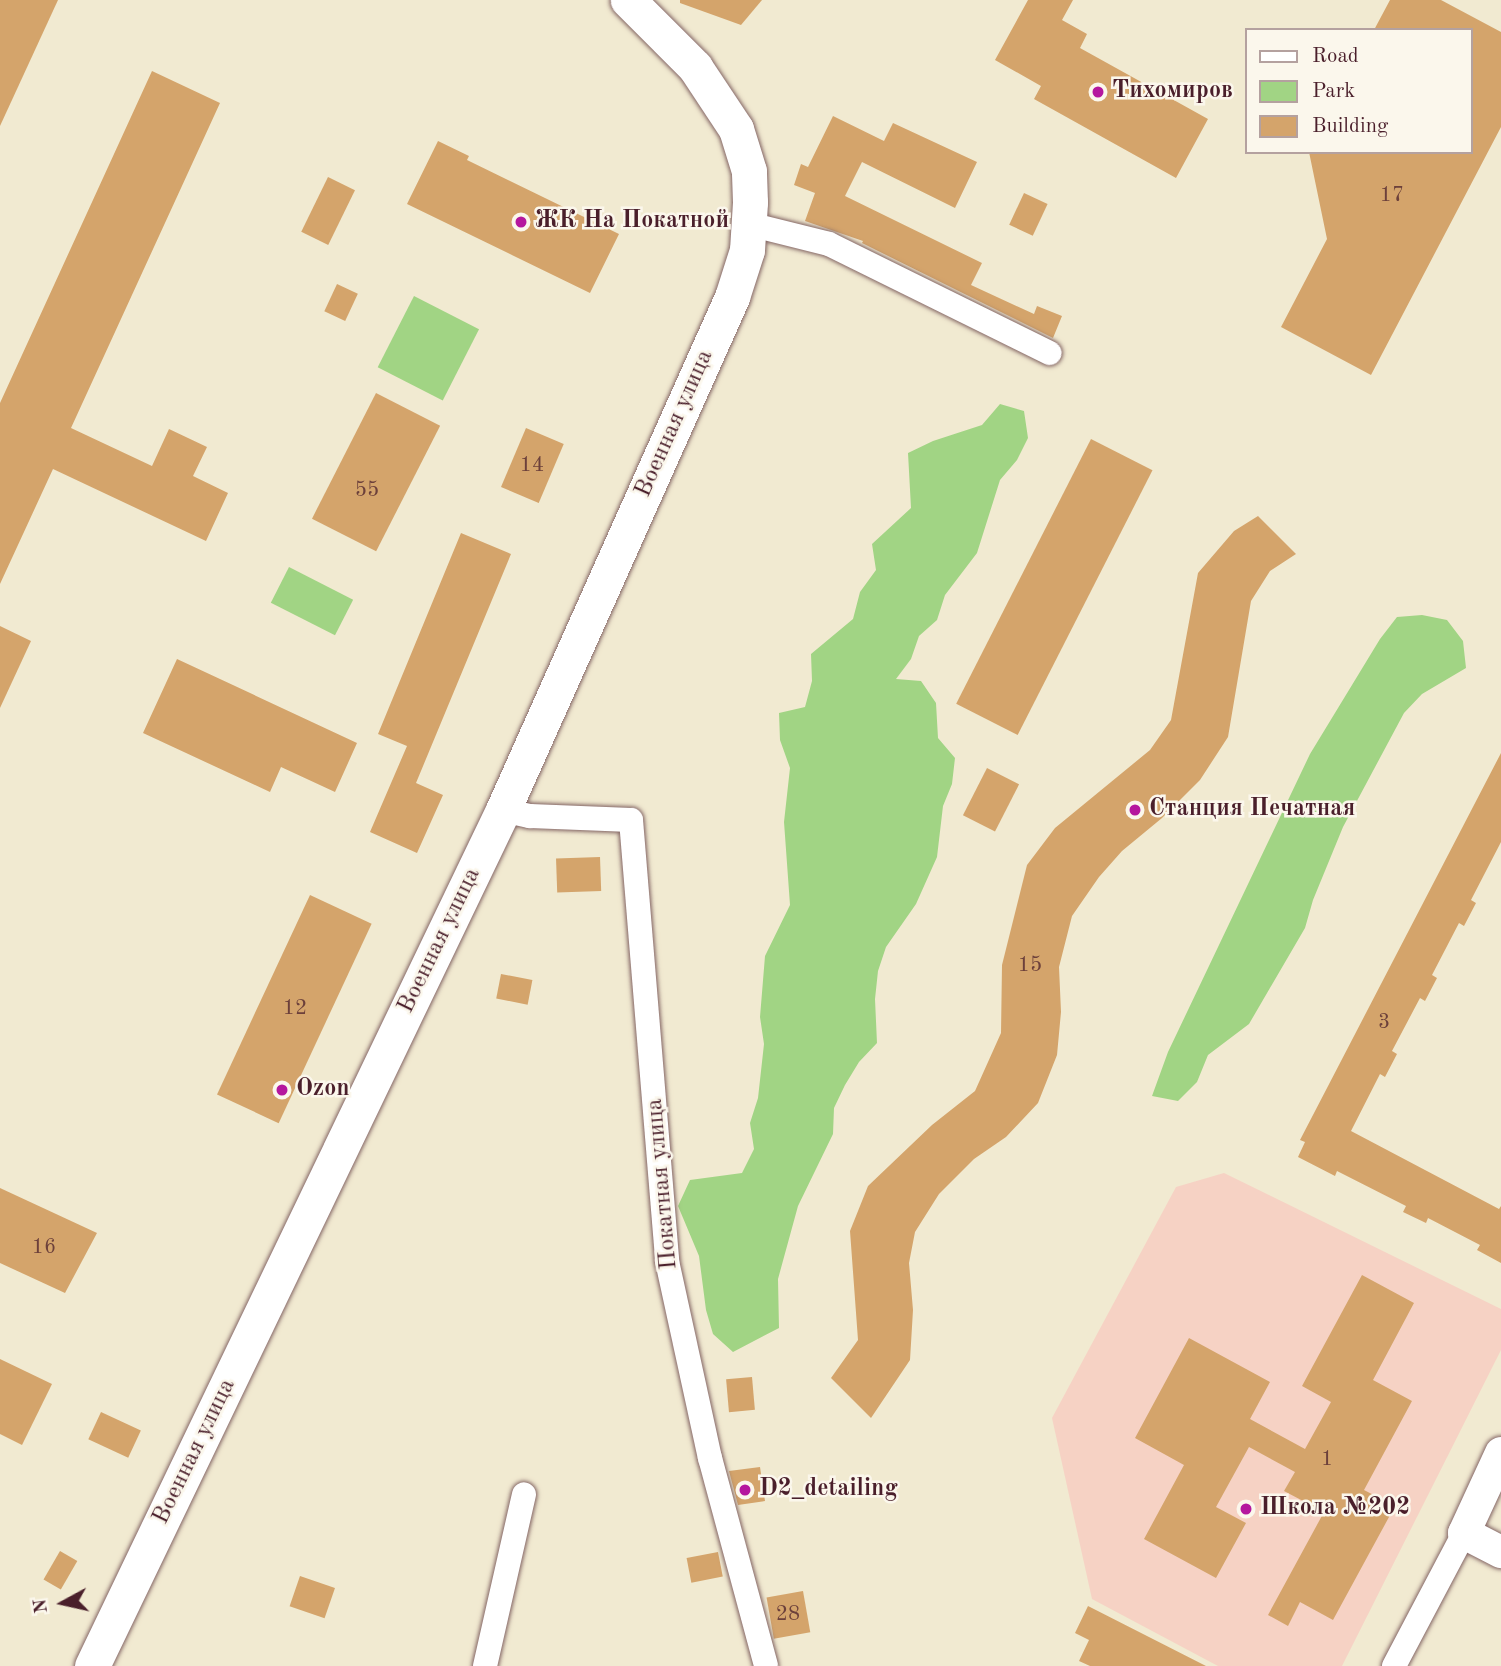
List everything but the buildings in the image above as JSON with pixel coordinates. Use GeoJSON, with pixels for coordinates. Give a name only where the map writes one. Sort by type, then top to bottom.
{"type":"FeatureCollection","features":[{"type":"Feature","properties":{"kind":"main road","name":"Военная улица"},"geometry":{"type":"LineString","coordinates":[[92,1666],[503,810],[732,297],[747,250],[749,213],[749,171],[736,129],[695,67],[628,0]]}},
{"type":"Feature","properties":{"kind":"street"},"geometry":{"type":"LineString","coordinates":[[749,213],[829,244],[1050,353]]}},
{"type":"Feature","properties":{"kind":"street","name":"Покатная улица"},"geometry":{"type":"LineString","coordinates":[[503,810],[530,816],[631,820],[667,1261],[710,1458],[766,1666]]}},
{"type":"Feature","properties":{"kind":"street"},"geometry":{"type":"LineString","coordinates":[[1394,1666],[1464,1533],[1501,1453]]}},
{"type":"Feature","properties":{"kind":"street"},"geometry":{"type":"LineString","coordinates":[[485,1666],[524,1494]]}},
{"type":"Feature","properties":{"kind":"street"},"geometry":{"type":"LineString","coordinates":[[1464,1533],[1501,1552]]}},
{"type":"Feature","properties":{"kind":"shaded area","name":"Школа №202"},"geometry":{"type":"Polygon","coordinates":[[[1224,1173],[1501,1309],[1501,1350],[1342,1666],[1218,1666],[1092,1599],[1052,1418],[1176,1187],[1224,1173]]]}},
{"type":"Feature","properties":{"kind":"green space"},"geometry":{"type":"Polygon","coordinates":[[[414,296],[479,329],[443,400],[378,367],[414,296]]]}},
{"type":"Feature","properties":{"kind":"green space"},"geometry":{"type":"Polygon","coordinates":[[[1000,404],[1024,411],[1028,438],[1017,460],[1000,480],[977,553],[945,595],[937,620],[919,636],[911,659],[896,679],[921,681],[936,703],[938,738],[955,758],[952,784],[943,806],[937,857],[916,904],[886,947],[878,971],[875,999],[877,1043],[859,1062],[845,1085],[834,1108],[833,1134],[798,1206],[778,1279],[779,1328],[733,1352],[713,1334],[706,1310],[699,1256],[678,1206],[690,1180],[742,1173],[754,1149],[750,1123],[758,1098],[764,1044],[760,1017],[765,956],[790,905],[784,822],[790,768],[780,740],[779,713],[805,707],[812,681],[811,654],[853,619],[860,592],[876,570],[872,544],[911,508],[908,453],[933,441],[982,425],[1000,404]]]}},
{"type":"Feature","properties":{"kind":"green space"},"geometry":{"type":"Polygon","coordinates":[[[289,567],[353,600],[335,635],[271,603],[289,567]]]}},
{"type":"Feature","properties":{"kind":"green space"},"geometry":{"type":"Polygon","coordinates":[[[1422,615],[1447,620],[1463,641],[1466,668],[1422,694],[1404,713],[1343,827],[1313,900],[1305,928],[1249,1024],[1208,1055],[1197,1082],[1178,1101],[1152,1096],[1168,1052],[1310,754],[1380,639],[1397,617],[1422,615]]]}},
{"type":"Feature","properties":{"kind":"place","name":"Тихомиров"},"geometry":{"type":"Point","coordinates":[1098,92]}},
{"type":"Feature","properties":{"kind":"place","name":"ЖК На Покатной"},"geometry":{"type":"Point","coordinates":[521,222]}},
{"type":"Feature","properties":{"kind":"place","name":"Станция Печатная"},"geometry":{"type":"Point","coordinates":[1135,810]}},
{"type":"Feature","properties":{"kind":"place","name":"Ozon"},"geometry":{"type":"Point","coordinates":[282,1090]}},
{"type":"Feature","properties":{"kind":"place","name":"D2_detailing"},"geometry":{"type":"Point","coordinates":[745,1490]}},
{"type":"Feature","properties":{"kind":"place","name":"Школа №202"},"geometry":{"type":"Point","coordinates":[1246,1509]}}]}
